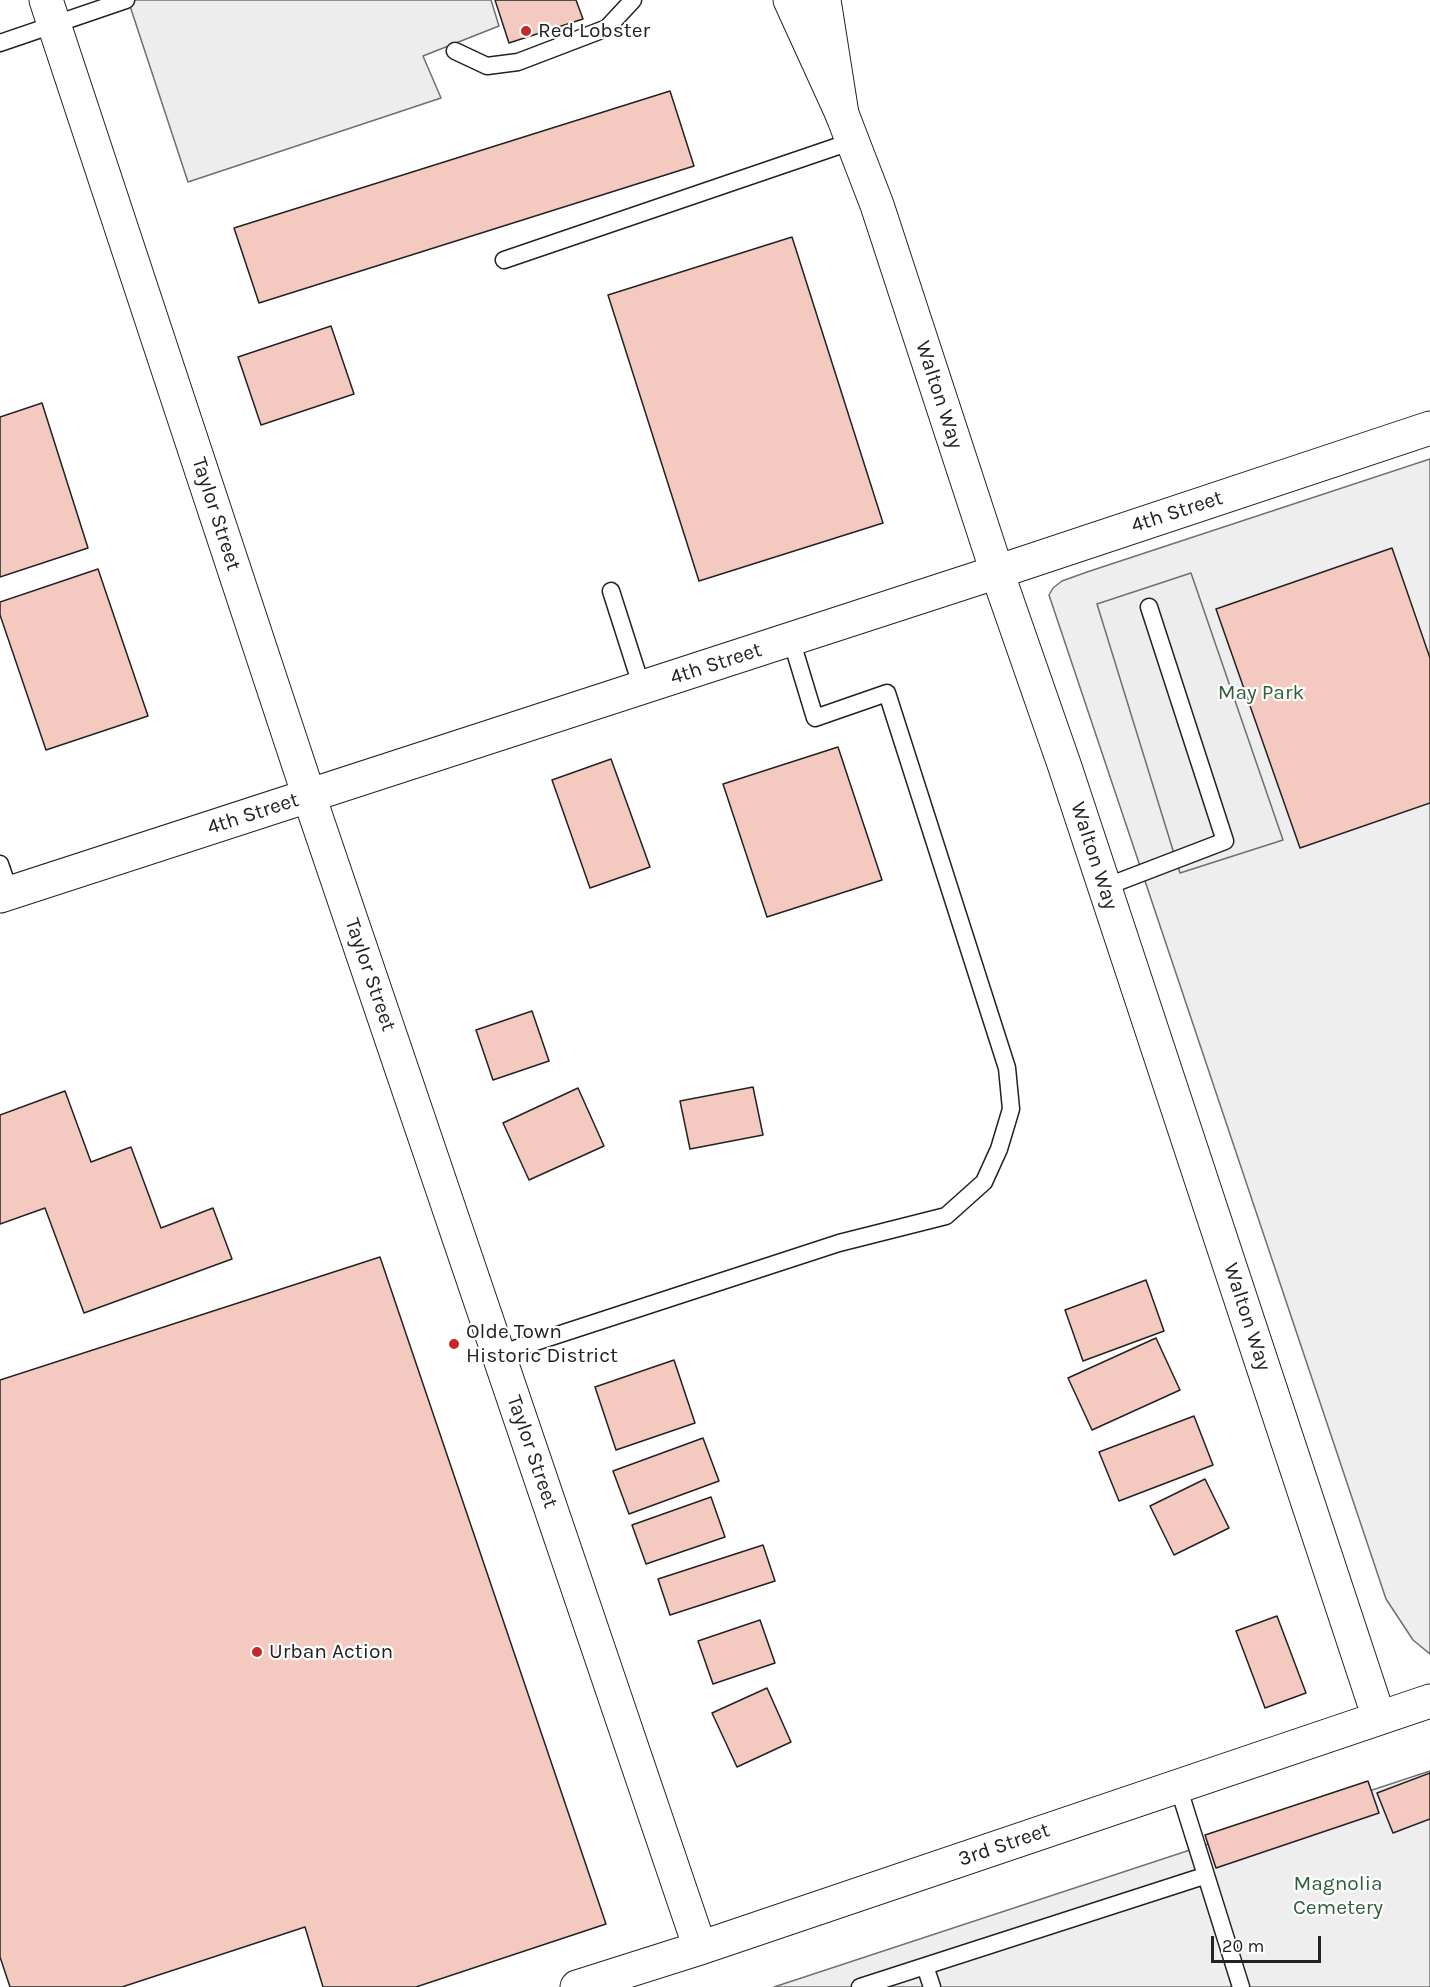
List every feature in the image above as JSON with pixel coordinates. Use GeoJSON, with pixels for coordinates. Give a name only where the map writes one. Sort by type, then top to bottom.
{"type":"FeatureCollection","features":[{"type":"Feature","properties":{"kind":"main road","name":"Walton Way"},"geometry":{"type":"LineString","coordinates":[[790,0],[847,128],[877,205],[1379,1718]]}},
{"type":"Feature","properties":{"kind":"main road"},"geometry":{"type":"LineString","coordinates":[[824,0],[847,128]]}},
{"type":"Feature","properties":{"kind":"main road","name":"Taylor Street"},"geometry":{"type":"LineString","coordinates":[[50,12],[309,796],[700,1948]]}},
{"type":"Feature","properties":{"kind":"main road","name":"4th Street"},"geometry":{"type":"LineString","coordinates":[[3,884],[309,796],[998,572],[1430,428]]}},
{"type":"Feature","properties":{"kind":"main road","name":"3rd Street"},"geometry":{"type":"LineString","coordinates":[[577,1987],[700,1948],[1430,1701]]}},
{"type":"Feature","properties":{"kind":"lane"},"geometry":{"type":"LineString","coordinates":[[0,43],[50,12],[126,0]]}},
{"type":"Feature","properties":{"kind":"lane"},"geometry":{"type":"LineString","coordinates":[[455,51],[487,66],[518,62],[607,28],[633,0]]}},
{"type":"Feature","properties":{"kind":"lane"},"geometry":{"type":"LineString","coordinates":[[504,260],[847,128]]}},
{"type":"Feature","properties":{"kind":"lane"},"geometry":{"type":"LineString","coordinates":[[611,591],[642,688]]}},
{"type":"Feature","properties":{"kind":"lane"},"geometry":{"type":"LineString","coordinates":[[1105,887],[1225,841],[1149,607]]}},
{"type":"Feature","properties":{"kind":"lane"},"geometry":{"type":"LineString","coordinates":[[498,1354],[839,1243],[946,1216],[984,1182],[999,1149],[1011,1109],[1006,1068],[887,693],[815,718],[791,639]]}},
{"type":"Feature","properties":{"kind":"lane"},"geometry":{"type":"LineString","coordinates":[[1178,1786],[1204,1876],[1241,1987]]}},
{"type":"Feature","properties":{"kind":"lane"},"geometry":{"type":"LineString","coordinates":[[860,1987],[1204,1876]]}},
{"type":"Feature","properties":{"kind":"lane"},"geometry":{"type":"LineString","coordinates":[[925,1966],[932,1987]]}},
{"type":"Feature","properties":{"kind":"green space","name":"May Park"},"geometry":{"type":"Polygon","coordinates":[[[1430,459],[1430,1654],[1413,1640],[1386,1599],[1049,595],[1053,588],[1062,581],[1087,572],[1430,459]]]}},
{"type":"Feature","properties":{"kind":"green space","name":"Magnolia Cemetery"},"geometry":{"type":"Polygon","coordinates":[[[1430,1771],[1430,1987],[774,1987],[1430,1771]]]}},
{"type":"Feature","properties":{"kind":"shaded area"},"geometry":{"type":"Polygon","coordinates":[[[128,0],[491,0],[499,26],[423,56],[441,98],[188,182],[128,0]]]}},
{"type":"Feature","properties":{"kind":"shaded area"},"geometry":{"type":"Polygon","coordinates":[[[1191,573],[1283,840],[1180,873],[1097,604],[1191,573]]]}},
{"type":"Feature","properties":{"kind":"building","name":"Red Lobster"},"geometry":{"type":"Polygon","coordinates":[[[495,0],[576,0],[583,19],[509,43],[495,0]]]}},
{"type":"Feature","properties":{"kind":"building"},"geometry":{"type":"Polygon","coordinates":[[[670,91],[694,166],[259,303],[234,228],[670,91]]]}},
{"type":"Feature","properties":{"kind":"building"},"geometry":{"type":"Polygon","coordinates":[[[792,237],[883,523],[699,581],[608,295],[792,237]]]}},
{"type":"Feature","properties":{"kind":"building"},"geometry":{"type":"Polygon","coordinates":[[[331,326],[354,394],[261,425],[238,357],[331,326]]]}},
{"type":"Feature","properties":{"kind":"building"},"geometry":{"type":"Polygon","coordinates":[[[42,403],[88,548],[0,577],[0,417],[42,403]]]}},
{"type":"Feature","properties":{"kind":"building"},"geometry":{"type":"Polygon","coordinates":[[[1392,548],[1430,658],[1430,803],[1300,848],[1216,609],[1392,548]]]}},
{"type":"Feature","properties":{"kind":"building"},"geometry":{"type":"Polygon","coordinates":[[[98,569],[148,716],[46,750],[0,615],[0,602],[98,569]]]}},
{"type":"Feature","properties":{"kind":"building"},"geometry":{"type":"Polygon","coordinates":[[[838,747],[882,880],[767,917],[723,784],[838,747]]]}},
{"type":"Feature","properties":{"kind":"building"},"geometry":{"type":"Polygon","coordinates":[[[611,759],[650,867],[590,888],[552,780],[611,759]]]}},
{"type":"Feature","properties":{"kind":"building"},"geometry":{"type":"Polygon","coordinates":[[[532,1011],[549,1061],[493,1080],[476,1030],[532,1011]]]}},
{"type":"Feature","properties":{"kind":"building"},"geometry":{"type":"Polygon","coordinates":[[[753,1087],[763,1135],[690,1149],[680,1101],[753,1087]]]}},
{"type":"Feature","properties":{"kind":"building"},"geometry":{"type":"Polygon","coordinates":[[[578,1088],[604,1146],[529,1180],[503,1123],[578,1088]]]}},
{"type":"Feature","properties":{"kind":"building"},"geometry":{"type":"Polygon","coordinates":[[[65,1091],[91,1162],[131,1147],[161,1228],[213,1208],[232,1259],[84,1313],[45,1208],[0,1224],[0,1115],[65,1091]]]}},
{"type":"Feature","properties":{"kind":"building","name":"Urban Action"},"geometry":{"type":"Polygon","coordinates":[[[380,1257],[606,1924],[416,1987],[323,1987],[305,1927],[122,1987],[10,1987],[0,1957],[0,1380],[380,1257]]]}},
{"type":"Feature","properties":{"kind":"building"},"geometry":{"type":"Polygon","coordinates":[[[1146,1280],[1164,1331],[1083,1361],[1065,1310],[1146,1280]]]}},
{"type":"Feature","properties":{"kind":"building"},"geometry":{"type":"Polygon","coordinates":[[[1156,1338],[1180,1390],[1092,1430],[1068,1378],[1156,1338]]]}},
{"type":"Feature","properties":{"kind":"building"},"geometry":{"type":"Polygon","coordinates":[[[674,1360],[695,1423],[616,1450],[595,1387],[674,1360]]]}},
{"type":"Feature","properties":{"kind":"building"},"geometry":{"type":"Polygon","coordinates":[[[1194,1416],[1213,1465],[1119,1501],[1099,1452],[1194,1416]]]}},
{"type":"Feature","properties":{"kind":"building"},"geometry":{"type":"Polygon","coordinates":[[[703,1438],[719,1481],[629,1514],[613,1471],[703,1438]]]}},
{"type":"Feature","properties":{"kind":"building"},"geometry":{"type":"Polygon","coordinates":[[[1205,1479],[1229,1528],[1174,1555],[1150,1506],[1205,1479]]]}},
{"type":"Feature","properties":{"kind":"building"},"geometry":{"type":"Polygon","coordinates":[[[711,1497],[725,1537],[646,1564],[632,1525],[711,1497]]]}},
{"type":"Feature","properties":{"kind":"building"},"geometry":{"type":"Polygon","coordinates":[[[763,1545],[775,1581],[670,1615],[658,1579],[763,1545]]]}},
{"type":"Feature","properties":{"kind":"building"},"geometry":{"type":"Polygon","coordinates":[[[1277,1616],[1306,1693],[1265,1708],[1236,1631],[1277,1616]]]}},
{"type":"Feature","properties":{"kind":"building"},"geometry":{"type":"Polygon","coordinates":[[[760,1620],[775,1663],[713,1684],[698,1641],[760,1620]]]}},
{"type":"Feature","properties":{"kind":"building"},"geometry":{"type":"Polygon","coordinates":[[[767,1688],[791,1742],[737,1767],[712,1713],[767,1688]]]}},
{"type":"Feature","properties":{"kind":"building"},"geometry":{"type":"Polygon","coordinates":[[[1430,1773],[1430,1819],[1393,1833],[1377,1793],[1430,1773]]]}},
{"type":"Feature","properties":{"kind":"building"},"geometry":{"type":"Polygon","coordinates":[[[1368,1781],[1379,1813],[1216,1868],[1205,1835],[1368,1781]]]}},
{"type":"Feature","properties":{"kind":"place","name":"Red Lobster"},"geometry":{"type":"Point","coordinates":[526,31]}},
{"type":"Feature","properties":{"kind":"place","name":"Olde Town Historic District"},"geometry":{"type":"Point","coordinates":[454,1344]}},
{"type":"Feature","properties":{"kind":"place","name":"Urban Action"},"geometry":{"type":"Point","coordinates":[257,1652]}}]}
